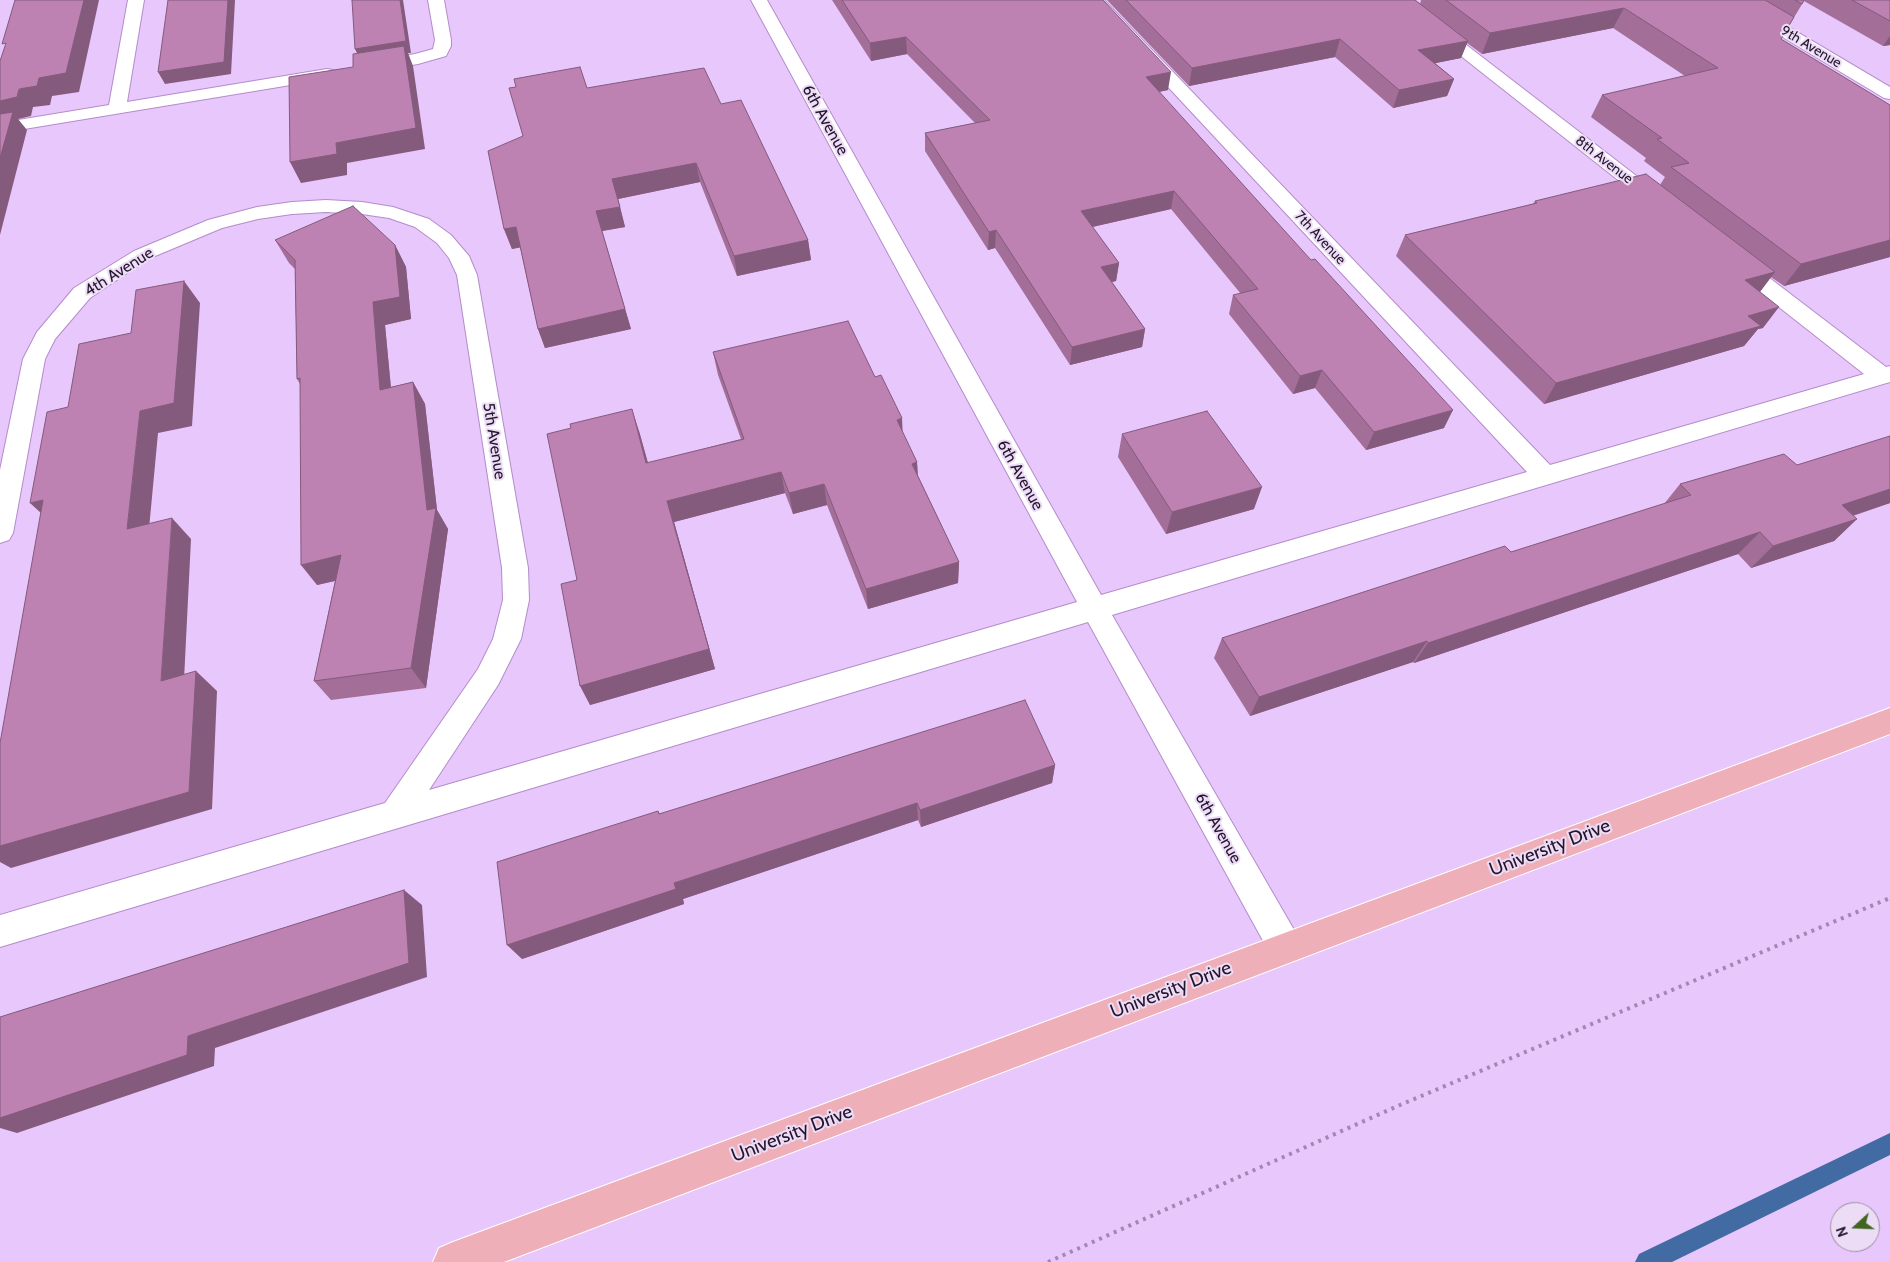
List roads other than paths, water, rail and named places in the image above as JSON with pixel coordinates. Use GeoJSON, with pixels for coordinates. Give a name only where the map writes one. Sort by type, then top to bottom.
{"type":"FeatureCollection","features":[{"type":"Feature","properties":{"kind":"main road","name":"University Drive"},"geometry":{"type":"LineString","coordinates":[[453,1262],[1285,947],[1890,721]]}},
{"type":"Feature","properties":{"kind":"street"},"geometry":{"type":"LineString","coordinates":[[117,109],[136,0]]}},
{"type":"Feature","properties":{"kind":"street"},"geometry":{"type":"LineString","coordinates":[[360,69],[418,59],[440,52],[443,40],[436,0]]}},
{"type":"Feature","properties":{"kind":"street","name":"6th Avenue"},"geometry":{"type":"LineString","coordinates":[[759,0],[1095,610],[1285,947]]}},
{"type":"Feature","properties":{"kind":"street","name":"7th Avenue"},"geometry":{"type":"LineString","coordinates":[[1095,0],[1546,476]]}},
{"type":"Feature","properties":{"kind":"street","name":"8th Avenue"},"geometry":{"type":"LineString","coordinates":[[1398,0],[1671,212]]}},
{"type":"Feature","properties":{"kind":"street","name":"9th Avenue"},"geometry":{"type":"LineString","coordinates":[[1732,0],[1890,94]]}},
{"type":"Feature","properties":{"kind":"street"},"geometry":{"type":"LineString","coordinates":[[0,128],[340,72]]}},
{"type":"Feature","properties":{"kind":"street","name":"5th Avenue"},"geometry":{"type":"LineString","coordinates":[[257,213],[326,206],[393,213],[422,223],[444,238],[459,256],[467,275],[515,568],[516,600],[507,639],[488,677],[396,813]]}},
{"type":"Feature","properties":{"kind":"street","name":"4th Avenue"},"geometry":{"type":"LineString","coordinates":[[0,533],[34,359],[45,337],[62,315],[82,293],[141,255],[215,224],[257,213]]}},
{"type":"Feature","properties":{"kind":"street"},"geometry":{"type":"LineString","coordinates":[[1718,249],[1886,375]]}},
{"type":"Feature","properties":{"kind":"street"},"geometry":{"type":"LineString","coordinates":[[0,931],[396,813],[1095,610],[1886,375]]}},
{"type":"Feature","properties":{"kind":"waterway"},"geometry":{"type":"LineString","coordinates":[[1647,1262],[1890,1144]]}}]}
